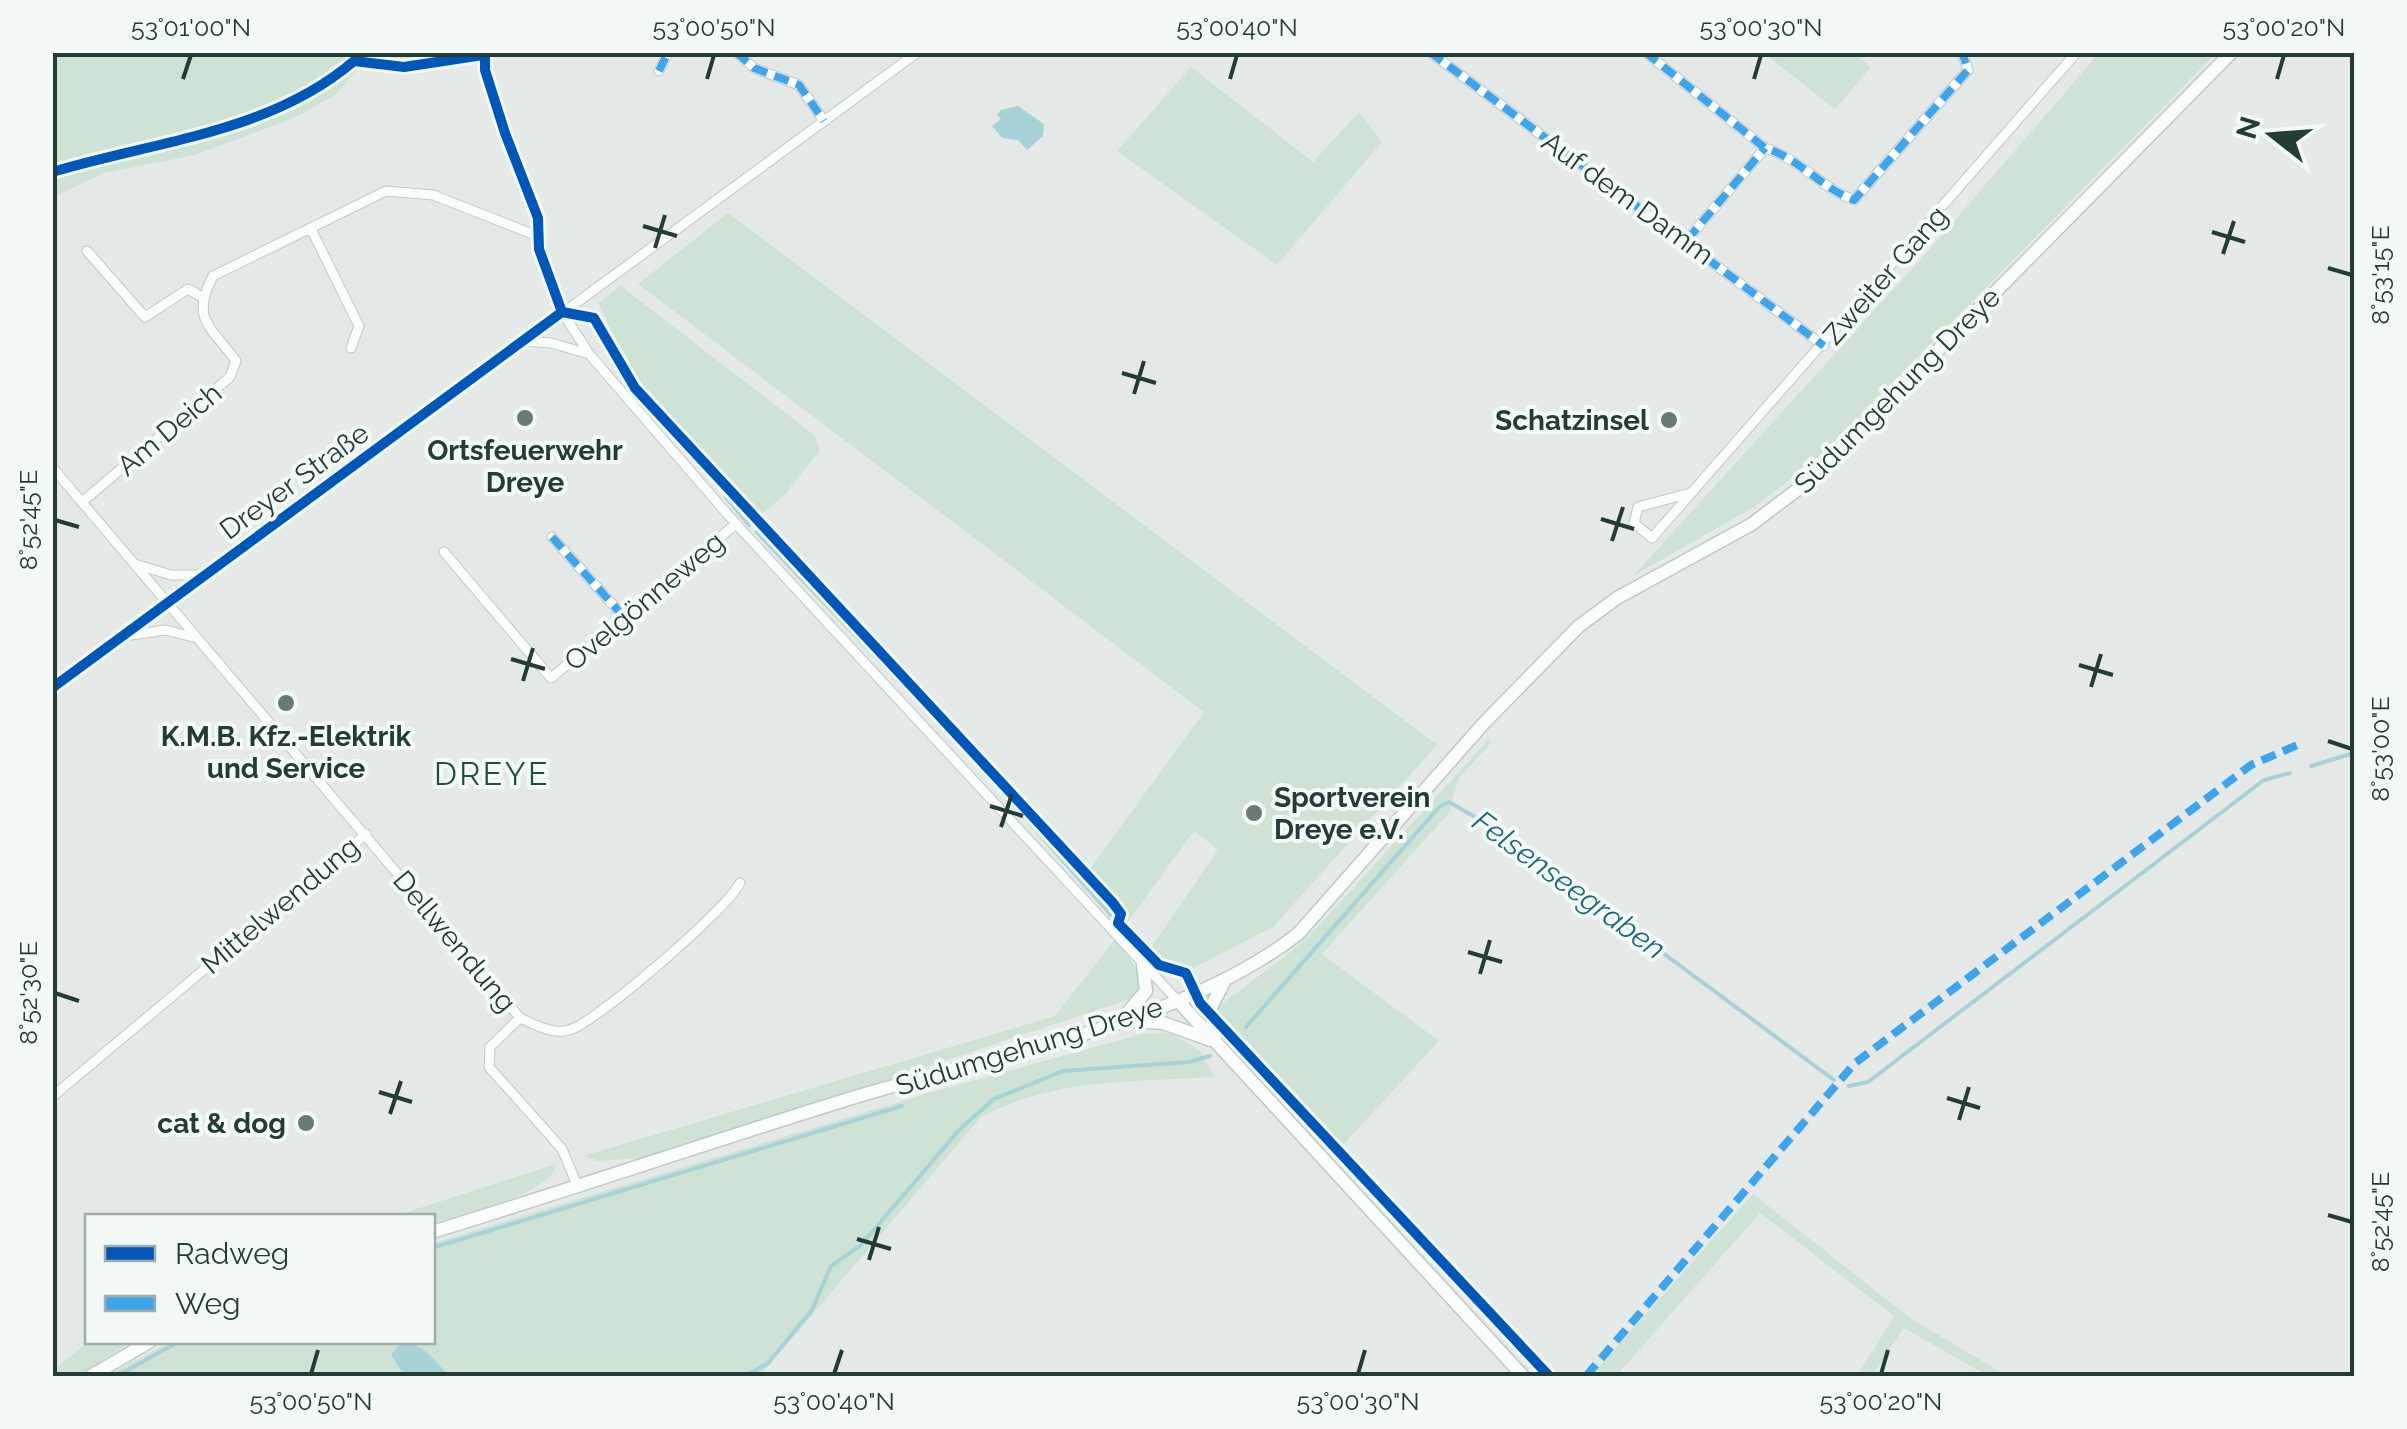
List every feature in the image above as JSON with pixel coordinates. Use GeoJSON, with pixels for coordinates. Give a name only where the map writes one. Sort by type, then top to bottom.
{"type":"FeatureCollection","features":[{"type":"Feature","properties":{"kind":"main road","name":"Südumgehung Dreye"},"geometry":{"type":"LineString","coordinates":[[435,1231],[854,1097],[1178,1002],[1259,964],[1298,934],[1534,668],[1617,598],[1752,524],[1810,480],[2232,52]]}},
{"type":"Feature","properties":{"kind":"main road"},"geometry":{"type":"LineString","coordinates":[[1117,1020],[1146,991],[1143,965]]}},
{"type":"Feature","properties":{"kind":"main road"},"geometry":{"type":"LineString","coordinates":[[1218,1042],[1210,1026],[1210,1009],[1224,982]]}},
{"type":"Feature","properties":{"kind":"main road"},"geometry":{"type":"LineString","coordinates":[[1178,1002],[1524,1376]]}},
{"type":"Feature","properties":{"kind":"main road"},"geometry":{"type":"LineString","coordinates":[[1117,1020],[1164,1022],[1218,1042]]}},
{"type":"Feature","properties":{"kind":"main road"},"geometry":{"type":"LineString","coordinates":[[90,1376],[146,1344]]}},
{"type":"Feature","properties":{"kind":"street"},"geometry":{"type":"LineString","coordinates":[[484,52],[505,133],[538,218],[536,235],[562,312],[590,354],[736,524],[1178,1002]]}},
{"type":"Feature","properties":{"kind":"street"},"geometry":{"type":"LineString","coordinates":[[659,71],[668,52]]}},
{"type":"Feature","properties":{"kind":"street"},"geometry":{"type":"LineString","coordinates":[[736,52],[754,68],[800,85],[824,121]]}},
{"type":"Feature","properties":{"kind":"street","name":"Dreyer Straße"},"geometry":{"type":"LineString","coordinates":[[52,688],[918,52]]}},
{"type":"Feature","properties":{"kind":"street","name":"Auf dem Damm"},"geometry":{"type":"LineString","coordinates":[[1430,52],[1687,240],[1824,346]]}},
{"type":"Feature","properties":{"kind":"street"},"geometry":{"type":"LineString","coordinates":[[1644,52],[1765,148],[1784,153],[1840,195],[1854,200],[1968,70],[1962,52]]}},
{"type":"Feature","properties":{"kind":"street","name":"Zweiter Gang"},"geometry":{"type":"LineString","coordinates":[[1690,494],[1638,507],[1634,523],[1652,538],[1824,346],[2076,52]]}},
{"type":"Feature","properties":{"kind":"street"},"geometry":{"type":"LineString","coordinates":[[1687,240],[1765,148]]}},
{"type":"Feature","properties":{"kind":"street"},"geometry":{"type":"LineString","coordinates":[[87,251],[144,317],[188,289],[202,298],[212,276],[386,191],[433,195],[536,235]]}},
{"type":"Feature","properties":{"kind":"street"},"geometry":{"type":"LineString","coordinates":[[311,230],[359,326],[351,348]]}},
{"type":"Feature","properties":{"kind":"street","name":"Am Deich"},"geometry":{"type":"LineString","coordinates":[[82,502],[230,377],[236,361],[202,320],[202,298]]}},
{"type":"Feature","properties":{"kind":"street"},"geometry":{"type":"LineString","coordinates":[[524,342],[564,346],[590,354]]}},
{"type":"Feature","properties":{"kind":"street","name":"Mittelwendung"},"geometry":{"type":"LineString","coordinates":[[52,467],[366,834],[52,1097]]}},
{"type":"Feature","properties":{"kind":"street","name":"Ovelgönneweg"},"geometry":{"type":"LineString","coordinates":[[444,552],[552,678],[736,524]]}},
{"type":"Feature","properties":{"kind":"street"},"geometry":{"type":"LineString","coordinates":[[552,538],[624,617]]}},
{"type":"Feature","properties":{"kind":"street"},"geometry":{"type":"LineString","coordinates":[[135,564],[171,575],[204,574]]}},
{"type":"Feature","properties":{"kind":"street"},"geometry":{"type":"LineString","coordinates":[[121,637],[165,630],[196,638]]}},
{"type":"Feature","properties":{"kind":"street","name":"Dellwendung"},"geometry":{"type":"LineString","coordinates":[[366,834],[520,1018],[550,1031],[572,1029],[652,969],[730,902],[740,883]]}},
{"type":"Feature","properties":{"kind":"street"},"geometry":{"type":"LineString","coordinates":[[520,1018],[490,1047],[489,1067],[562,1148],[578,1187]]}},
{"type":"Feature","properties":{"kind":"green space"},"geometry":{"type":"Polygon","coordinates":[[[53,52],[452,53],[404,62],[367,58],[335,95],[294,118],[195,155],[104,173],[53,197],[53,52]]]}},
{"type":"Feature","properties":{"kind":"green space"},"geometry":{"type":"Polygon","coordinates":[[[2100,52],[2216,53],[1820,457],[1754,507],[1633,576],[1930,249],[2100,52]]]}},
{"type":"Feature","properties":{"kind":"green space"},"geometry":{"type":"Polygon","coordinates":[[[1774,53],[1854,53],[1871,67],[1835,109],[1770,58],[1774,53]]]}},
{"type":"Feature","properties":{"kind":"green space"},"geometry":{"type":"Polygon","coordinates":[[[1191,67],[1313,162],[1359,112],[1382,142],[1277,265],[1117,151],[1191,67]]]}},
{"type":"Feature","properties":{"kind":"green space"},"geometry":{"type":"Polygon","coordinates":[[[728,213],[1437,745],[1273,927],[1189,970],[1175,969],[1148,952],[1218,850],[1194,831],[1127,923],[1087,873],[1204,712],[638,284],[728,213]]]}},
{"type":"Feature","properties":{"kind":"green space"},"geometry":{"type":"Polygon","coordinates":[[[621,286],[814,435],[820,450],[785,494],[760,516],[638,386],[598,303],[621,286]]]}},
{"type":"Feature","properties":{"kind":"green space"},"geometry":{"type":"Polygon","coordinates":[[[1488,740],[1492,742],[1458,779],[1449,813],[1322,954],[1439,1041],[1341,1147],[1219,1012],[1219,1006],[1292,951],[1322,922],[1488,740]]]}},
{"type":"Feature","properties":{"kind":"green space"},"geometry":{"type":"Polygon","coordinates":[[[1115,939],[1138,974],[1136,997],[654,1157],[597,1161],[583,1156],[1055,1016],[1115,939]]]}},
{"type":"Feature","properties":{"kind":"green space"},"geometry":{"type":"Polygon","coordinates":[[[1170,1033],[1199,1050],[1215,1077],[1095,1084],[1037,1095],[981,1117],[760,1376],[107,1376],[166,1344],[435,1344],[435,1242],[932,1092],[1142,1034],[1170,1033]]]}},
{"type":"Feature","properties":{"kind":"green space"},"geometry":{"type":"Polygon","coordinates":[[[556,1164],[551,1175],[539,1185],[483,1209],[435,1222],[435,1214],[401,1214],[556,1164]]]}},
{"type":"Feature","properties":{"kind":"green space"},"geometry":{"type":"Polygon","coordinates":[[[1753,1194],[1910,1318],[2007,1376],[1988,1376],[1904,1328],[1872,1376],[1857,1376],[1894,1316],[1760,1213],[1616,1376],[1591,1376],[1753,1194]]]}},
{"type":"Feature","properties":{"kind":"green space"},"geometry":{"type":"Polygon","coordinates":[[[86,1344],[128,1344],[77,1376],[53,1376],[53,1371],[86,1344]]]}},
{"type":"Feature","properties":{"kind":"water"},"geometry":{"type":"Polygon","coordinates":[[[1018,106],[1044,124],[1043,136],[1027,150],[1018,140],[1002,138],[992,126],[1001,119],[997,115],[1001,110],[1018,106]]]}},
{"type":"Feature","properties":{"kind":"water"},"geometry":{"type":"Polygon","coordinates":[[[399,1344],[415,1345],[449,1376],[405,1376],[391,1355],[399,1344]]]}},
{"type":"Feature","properties":{"kind":"waterway"},"geometry":{"type":"LineString","coordinates":[[726,497],[749,525]]}},
{"type":"Feature","properties":{"kind":"waterway"},"geometry":{"type":"LineString","coordinates":[[757,532],[976,762],[1111,915]]}},
{"type":"Feature","properties":{"kind":"waterway","name":"Felsenseegraben"},"geometry":{"type":"LineString","coordinates":[[2311,766],[2354,753]]}},
{"type":"Feature","properties":{"kind":"waterway","name":"Felsenseegraben"},"geometry":{"type":"LineString","coordinates":[[1849,1086],[1868,1082],[2264,780],[2290,773]]}},
{"type":"Feature","properties":{"kind":"waterway","name":"Felsenseegraben"},"geometry":{"type":"LineString","coordinates":[[1246,1027],[1440,806],[1449,802],[1496,829],[1834,1080]]}},
{"type":"Feature","properties":{"kind":"waterway","name":"Felsenseegraben"},"geometry":{"type":"LineString","coordinates":[[746,1376],[768,1363],[812,1310],[831,1266],[860,1246],[960,1129],[994,1099],[1063,1071],[1189,1062],[1210,1056]]}},
{"type":"Feature","properties":{"kind":"waterway"},"geometry":{"type":"LineString","coordinates":[[435,1247],[902,1106]]}},
{"type":"Feature","properties":{"kind":"waterway"},"geometry":{"type":"LineString","coordinates":[[117,1376],[174,1344]]}},
{"type":"Feature","properties":{"kind":"marked path"},"geometry":{"type":"LineString","coordinates":[[659,71],[668,52]]}},
{"type":"Feature","properties":{"kind":"marked path"},"geometry":{"type":"LineString","coordinates":[[736,52],[754,68],[799,85],[824,121]]}},
{"type":"Feature","properties":{"kind":"marked path"},"geometry":{"type":"LineString","coordinates":[[1430,52],[1824,346]]}},
{"type":"Feature","properties":{"kind":"marked path"},"geometry":{"type":"LineString","coordinates":[[1645,52],[1765,148],[1854,200],[1968,70],[1962,52]]}},
{"type":"Feature","properties":{"kind":"marked path"},"geometry":{"type":"LineString","coordinates":[[1687,240],[1765,148]]}},
{"type":"Feature","properties":{"kind":"marked path"},"geometry":{"type":"LineString","coordinates":[[552,537],[624,617]]}},
{"type":"Feature","properties":{"kind":"marked path"},"geometry":{"type":"LineString","coordinates":[[1586,1376],[1855,1063],[2251,765],[2302,743]]}},
{"type":"Feature","properties":{"kind":"cycle path"},"geometry":{"type":"LineString","coordinates":[[485,52],[485,70],[538,218],[539,249],[562,312]]}},
{"type":"Feature","properties":{"kind":"cycle path"},"geometry":{"type":"LineString","coordinates":[[52,172],[249,120],[321,85],[354,61],[404,67],[483,55]]}},
{"type":"Feature","properties":{"kind":"cycle path"},"geometry":{"type":"LineString","coordinates":[[562,312],[594,318],[635,388],[1113,903],[1121,914],[1118,923],[1159,965],[1186,973],[1200,1003],[1549,1376]]}},
{"type":"Feature","properties":{"kind":"cycle path"},"geometry":{"type":"LineString","coordinates":[[52,688],[562,312]]}},
{"type":"Feature","properties":{"kind":"place","name":"Ortsfeuerwehr Dreye"},"geometry":{"type":"Point","coordinates":[525,418]}},
{"type":"Feature","properties":{"kind":"place","name":"Schatzinsel"},"geometry":{"type":"Point","coordinates":[1669,420]}},
{"type":"Feature","properties":{"kind":"place","name":"K.M.B. Kfz.-Elektrik und Service"},"geometry":{"type":"Point","coordinates":[286,703]}},
{"type":"Feature","properties":{"kind":"place","name":"Sportverein Dreye e.V."},"geometry":{"type":"Point","coordinates":[1254,813]}},
{"type":"Feature","properties":{"kind":"place","name":"cat & dog"},"geometry":{"type":"Point","coordinates":[306,1123]}},
{"type":"Feature","properties":{"kind":"district","name":"DREYE"},"geometry":{"type":"Point","coordinates":[492,774]}}]}
